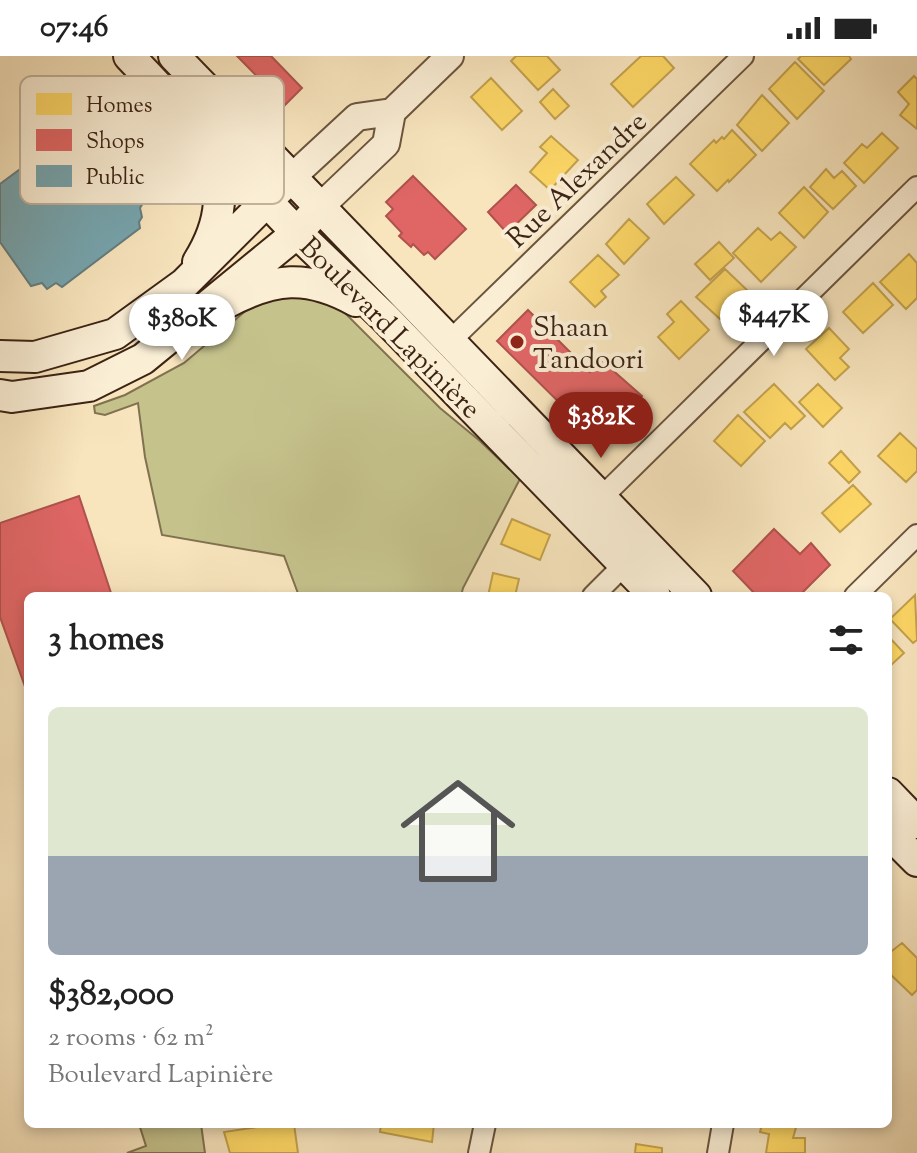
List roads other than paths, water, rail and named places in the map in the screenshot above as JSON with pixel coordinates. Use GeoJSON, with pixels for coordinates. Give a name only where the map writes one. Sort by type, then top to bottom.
{"type":"FeatureCollection","features":[{"type":"Feature","properties":{"kind":"main road","name":"Boulevard Lapinière"},"geometry":{"type":"LineString","coordinates":[[129,56],[149,76]]}},
{"type":"Feature","properties":{"kind":"main road","name":"Boulevard Lapinière"},"geometry":{"type":"LineString","coordinates":[[174,56],[193,76]]}},
{"type":"Feature","properties":{"kind":"main road","name":"Boulevard Lapinière"},"geometry":{"type":"LineString","coordinates":[[284,173],[601,498],[635,554],[653,592]]}},
{"type":"Feature","properties":{"kind":"main road"},"geometry":{"type":"LineString","coordinates":[[284,185],[290,179]]}},
{"type":"Feature","properties":{"kind":"main road"},"geometry":{"type":"LineString","coordinates":[[184,284],[207,247],[219,204]]}},
{"type":"Feature","properties":{"kind":"main road"},"geometry":{"type":"LineString","coordinates":[[0,356],[35,357],[115,334],[184,284],[264,204]]}},
{"type":"Feature","properties":{"kind":"main road","name":"Boulevard Lapinière"},"geometry":{"type":"LineString","coordinates":[[272,204],[383,316],[635,554],[690,592]]}},
{"type":"Feature","properties":{"kind":"main road"},"geometry":{"type":"LineString","coordinates":[[0,395],[12,397],[89,386],[143,359],[297,233],[319,208]]}},
{"type":"Feature","properties":{"kind":"main road"},"geometry":{"type":"LineString","coordinates":[[187,323],[245,293],[274,284],[295,282],[331,287],[383,316]]}},
{"type":"Feature","properties":{"kind":"main road"},"geometry":{"type":"LineString","coordinates":[[892,797],[917,823]]}},
{"type":"Feature","properties":{"kind":"main road"},"geometry":{"type":"LineString","coordinates":[[892,836],[917,861]]}},
{"type":"Feature","properties":{"kind":"street"},"geometry":{"type":"LineString","coordinates":[[319,208],[386,144],[392,112],[450,56]]}},
{"type":"Feature","properties":{"kind":"street","name":"Rue Alexandre"},"geometry":{"type":"LineString","coordinates":[[448,343],[743,56]]}},
{"type":"Feature","properties":{"kind":"street"},"geometry":{"type":"LineString","coordinates":[[290,179],[357,117],[392,112]]}},
{"type":"Feature","properties":{"kind":"street"},"geometry":{"type":"LineString","coordinates":[[601,498],[917,187]]}},
{"type":"Feature","properties":{"kind":"street"},"geometry":{"type":"LineString","coordinates":[[859,592],[917,535]]}},
{"type":"Feature","properties":{"kind":"street"},"geometry":{"type":"LineString","coordinates":[[597,592],[635,554]]}},
{"type":"Feature","properties":{"kind":"street"},"geometry":{"type":"LineString","coordinates":[[479,1153],[484,1128]]}},
{"type":"Feature","properties":{"kind":"street"},"geometry":{"type":"LineString","coordinates":[[718,1153],[722,1128]]}},
{"type":"Feature","properties":{"kind":"place","name":"Shaan Tandoori"},"geometry":{"type":"Point","coordinates":[517,342]}}]}
